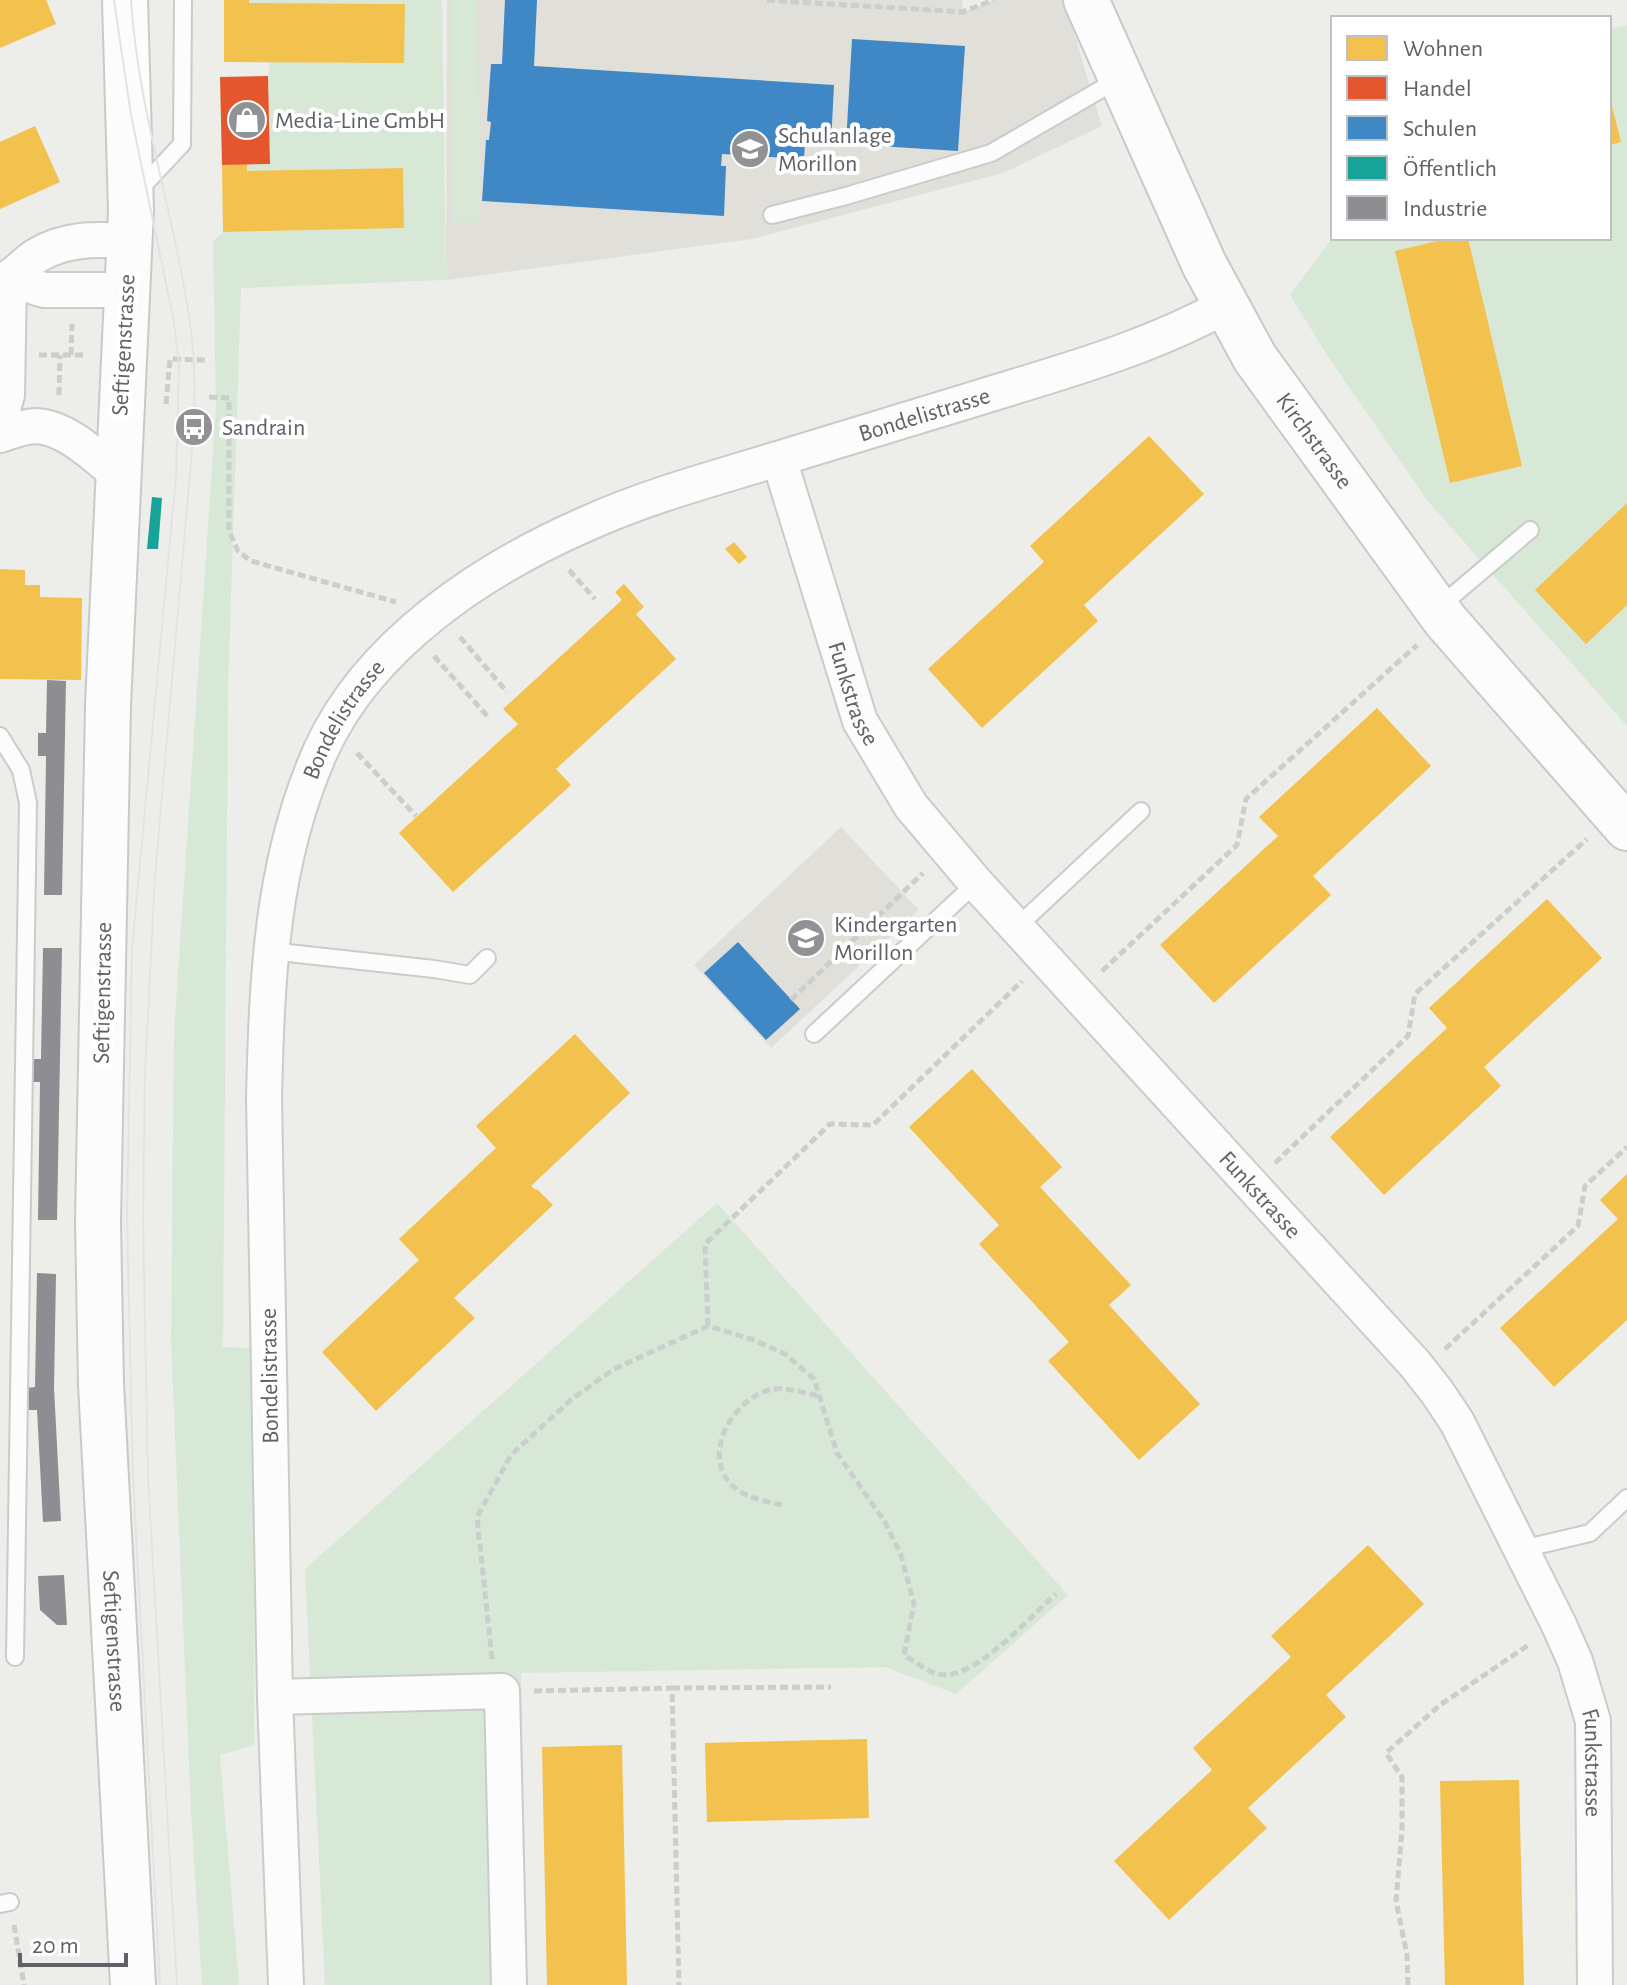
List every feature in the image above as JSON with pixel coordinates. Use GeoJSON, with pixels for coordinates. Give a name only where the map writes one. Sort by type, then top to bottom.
{"type":"FeatureCollection","features":[{"type":"Feature","properties":{"kind":"main road","name":"Seftigenstrasse"},"geometry":{"type":"LineString","coordinates":[[125,0],[129,220],[108,705],[98,1222],[103,1415],[133,1985]]}},
{"type":"Feature","properties":{"kind":"main road","name":"Kirchstrasse"},"geometry":{"type":"LineString","coordinates":[[1086,0],[1225,306],[1273,385],[1436,609],[1627,828]]}},
{"type":"Feature","properties":{"kind":"street"},"geometry":{"type":"LineString","coordinates":[[4,280],[32,258],[50,249],[87,238],[129,220]]}},
{"type":"Feature","properties":{"kind":"street"},"geometry":{"type":"LineString","coordinates":[[4,280],[44,290],[126,290]]}},
{"type":"Feature","properties":{"kind":"street"},"geometry":{"type":"LineString","coordinates":[[0,420],[7,395],[4,280]]}},
{"type":"Feature","properties":{"kind":"street","name":"Bondelistrasse"},"geometry":{"type":"LineString","coordinates":[[286,1985],[275,1697],[264,1098],[270,951],[277,896],[292,831],[312,773],[333,727],[362,685],[424,623],[510,563],[588,523],[646,501],[1111,357],[1193,323],[1225,306]]}},
{"type":"Feature","properties":{"kind":"street"},"geometry":{"type":"LineString","coordinates":[[0,435],[23,427],[55,430],[117,474]]}},
{"type":"Feature","properties":{"kind":"street","name":"Funkstrasse"},"geometry":{"type":"LineString","coordinates":[[779,459],[860,721],[911,806],[976,883],[1421,1372],[1457,1422],[1559,1625],[1575,1661],[1593,1721],[1595,1985]]}},
{"type":"Feature","properties":{"kind":"street"},"geometry":{"type":"LineString","coordinates":[[275,1697],[502,1691],[509,1985]]}},
{"type":"Feature","properties":{"kind":"lane"},"geometry":{"type":"LineString","coordinates":[[129,220],[182,144],[183,0]]}},
{"type":"Feature","properties":{"kind":"lane"},"geometry":{"type":"LineString","coordinates":[[772,215],[991,153],[1121,78]]}},
{"type":"Feature","properties":{"kind":"lane"},"geometry":{"type":"LineString","coordinates":[[1436,609],[1530,530]]}},
{"type":"Feature","properties":{"kind":"lane"},"geometry":{"type":"LineString","coordinates":[[0,736],[21,770],[28,803],[15,1657]]}},
{"type":"Feature","properties":{"kind":"lane"},"geometry":{"type":"LineString","coordinates":[[1017,927],[1141,811]]}},
{"type":"Feature","properties":{"kind":"lane"},"geometry":{"type":"LineString","coordinates":[[814,1034],[976,883]]}},
{"type":"Feature","properties":{"kind":"lane"},"geometry":{"type":"LineString","coordinates":[[270,951],[470,975],[487,958]]}},
{"type":"Feature","properties":{"kind":"lane"},"geometry":{"type":"LineString","coordinates":[[1522,1549],[1590,1533],[1627,1498]]}},
{"type":"Feature","properties":{"kind":"path"},"geometry":{"type":"LineString","coordinates":[[767,0],[962,12],[994,0]]}},
{"type":"Feature","properties":{"kind":"path"},"geometry":{"type":"LineString","coordinates":[[71,355],[72,311]]}},
{"type":"Feature","properties":{"kind":"path"},"geometry":{"type":"LineString","coordinates":[[37,355],[86,355]]}},
{"type":"Feature","properties":{"kind":"path"},"geometry":{"type":"LineString","coordinates":[[59,396],[60,355]]}},
{"type":"Feature","properties":{"kind":"path"},"geometry":{"type":"LineString","coordinates":[[166,404],[170,359],[206,360]]}},
{"type":"Feature","properties":{"kind":"path"},"geometry":{"type":"LineString","coordinates":[[209,397],[229,398],[228,522],[238,551],[251,561],[401,604],[507,692]]}},
{"type":"Feature","properties":{"kind":"path"},"geometry":{"type":"LineString","coordinates":[[424,623],[489,718]]}},
{"type":"Feature","properties":{"kind":"path"},"geometry":{"type":"LineString","coordinates":[[1078,993],[1237,845],[1246,799],[1408,653]]}},
{"type":"Feature","properties":{"kind":"path"},"geometry":{"type":"LineString","coordinates":[[333,727],[416,816]]}},
{"type":"Feature","properties":{"kind":"path"},"geometry":{"type":"LineString","coordinates":[[1252,1185],[1408,1036],[1415,994],[1584,841]]}},
{"type":"Feature","properties":{"kind":"path"},"geometry":{"type":"LineString","coordinates":[[791,1000],[947,850]]}},
{"type":"Feature","properties":{"kind":"path"},"geometry":{"type":"LineString","coordinates":[[708,1326],[705,1244],[830,1124],[873,1125],[1045,958]]}},
{"type":"Feature","properties":{"kind":"path"},"geometry":{"type":"LineString","coordinates":[[1421,1372],[1578,1226],[1585,1186],[1627,1147]]}},
{"type":"Feature","properties":{"kind":"path"},"geometry":{"type":"LineString","coordinates":[[831,1687],[502,1691],[493,1672],[477,1517],[511,1455],[572,1399],[614,1369],[708,1326],[751,1339],[785,1354],[814,1379],[837,1453],[885,1522],[901,1555],[914,1604],[904,1655],[938,1674],[959,1673],[980,1662],[1056,1594]]}},
{"type":"Feature","properties":{"kind":"path"},"geometry":{"type":"LineString","coordinates":[[782,1505],[747,1495],[729,1483],[721,1464],[719,1446],[725,1428],[753,1397],[770,1389],[819,1396]]}},
{"type":"Feature","properties":{"kind":"path"},"geometry":{"type":"LineString","coordinates":[[1408,1985],[1407,1955],[1396,1901],[1402,1830],[1402,1777],[1386,1753],[1440,1705],[1559,1625]]}},
{"type":"Feature","properties":{"kind":"path"},"geometry":{"type":"LineString","coordinates":[[672,1688],[679,1985]]}},
{"type":"Feature","properties":{"kind":"path"},"geometry":{"type":"LineString","coordinates":[[5,1903],[24,1985]]}},
{"type":"Feature","properties":{"kind":"shaded area","name":"Schulanlage Morillon"},"geometry":{"type":"Polygon","coordinates":[[[447,0],[962,0],[963,12],[994,0],[1064,0],[1102,126],[1003,173],[752,239],[446,280],[447,0]]]}},
{"type":"Feature","properties":{"kind":"shaded area","name":"Kindergarten Morillon"},"geometry":{"type":"Polygon","coordinates":[[[841,827],[919,910],[771,1048],[694,965],[841,827]]]}},
{"type":"Feature","properties":{"kind":"green space"},"geometry":{"type":"Polygon","coordinates":[[[249,0],[442,0],[446,280],[241,288],[228,691],[223,1347],[255,1348],[254,1745],[220,1755],[239,1985],[202,1985],[191,1811],[171,1342],[174,1033],[216,407],[213,241],[223,232],[404,228],[403,168],[247,171],[247,164],[270,164],[270,62],[404,63],[404,4],[249,3],[249,0]]]}},
{"type":"Feature","properties":{"kind":"green space"},"geometry":{"type":"Polygon","coordinates":[[[451,0],[477,0],[480,222],[453,222],[451,0]]]}},
{"type":"Feature","properties":{"kind":"green space"},"geometry":{"type":"Polygon","coordinates":[[[1627,25],[1627,726],[1427,500],[1329,358],[1290,295],[1331,240],[1611,240],[1611,29],[1627,25]]]}},
{"type":"Feature","properties":{"kind":"green space"},"geometry":{"type":"Polygon","coordinates":[[[717,1203],[1068,1595],[956,1694],[885,1667],[521,1673],[527,1985],[325,1985],[305,1569],[717,1203]]]}},
{"type":"Feature","properties":{"kind":"building: Wohnen"},"geometry":{"type":"Polygon","coordinates":[[[0,0],[46,0],[56,24],[0,48],[0,0]]]}},
{"type":"Feature","properties":{"kind":"building: Wohnen"},"geometry":{"type":"Polygon","coordinates":[[[224,0],[249,0],[249,3],[405,4],[404,63],[224,62],[224,0]]]}},
{"type":"Feature","properties":{"kind":"building: Wohnen"},"geometry":{"type":"Polygon","coordinates":[[[1611,102],[1621,142],[1611,144],[1611,102]]]}},
{"type":"Feature","properties":{"kind":"building: Wohnen"},"geometry":{"type":"Polygon","coordinates":[[[35,126],[60,182],[0,209],[0,142],[35,126]]]}},
{"type":"Feature","properties":{"kind":"building: Wohnen"},"geometry":{"type":"Polygon","coordinates":[[[247,164],[247,171],[403,168],[404,228],[223,232],[222,165],[247,164]]]}},
{"type":"Feature","properties":{"kind":"building: Wohnen"},"geometry":{"type":"Polygon","coordinates":[[[1442,240],[1468,240],[1522,466],[1450,483],[1395,251],[1442,240]]]}},
{"type":"Feature","properties":{"kind":"building: Wohnen"},"geometry":{"type":"Polygon","coordinates":[[[1149,436],[1204,494],[1084,605],[1098,621],[982,728],[928,669],[1044,562],[1030,546],[1149,436]]]}},
{"type":"Feature","properties":{"kind":"building: Wohnen"},"geometry":{"type":"Polygon","coordinates":[[[1627,503],[1627,605],[1586,644],[1535,590],[1627,503]]]}},
{"type":"Feature","properties":{"kind":"building: Wohnen"},"geometry":{"type":"Polygon","coordinates":[[[734,542],[747,557],[739,564],[725,549],[734,542]]]}},
{"type":"Feature","properties":{"kind":"building: Wohnen"},"geometry":{"type":"Polygon","coordinates":[[[0,569],[25,570],[25,585],[40,585],[40,597],[82,598],[81,680],[0,679],[0,569]]]}},
{"type":"Feature","properties":{"kind":"building: Wohnen"},"geometry":{"type":"Polygon","coordinates":[[[624,584],[644,607],[636,614],[676,659],[556,769],[571,785],[453,892],[399,833],[518,724],[503,709],[622,600],[615,592],[624,584]]]}},
{"type":"Feature","properties":{"kind":"building: Wohnen"},"geometry":{"type":"Polygon","coordinates":[[[1377,708],[1431,766],[1313,876],[1331,895],[1214,1003],[1160,945],[1278,836],[1259,817],[1377,708]]]}},
{"type":"Feature","properties":{"kind":"building: Wohnen"},"geometry":{"type":"Polygon","coordinates":[[[1547,899],[1602,958],[1484,1067],[1501,1086],[1384,1195],[1330,1137],[1447,1028],[1429,1008],[1547,899]]]}},
{"type":"Feature","properties":{"kind":"building: Wohnen"},"geometry":{"type":"Polygon","coordinates":[[[575,1034],[630,1093],[531,1186],[553,1205],[454,1298],[475,1318],[376,1411],[322,1352],[419,1260],[399,1239],[496,1148],[476,1126],[575,1034]]]}},
{"type":"Feature","properties":{"kind":"building: Wohnen"},"geometry":{"type":"Polygon","coordinates":[[[972,1069],[1062,1167],[1040,1187],[1131,1285],[1109,1305],[1200,1404],[1139,1460],[1048,1361],[1069,1342],[979,1244],[999,1225],[909,1127],[972,1069]]]}},
{"type":"Feature","properties":{"kind":"building: Wohnen"},"geometry":{"type":"Polygon","coordinates":[[[1627,1174],[1627,1320],[1554,1387],[1500,1328],[1618,1219],[1600,1200],[1627,1174]]]}},
{"type":"Feature","properties":{"kind":"building: Wohnen"},"geometry":{"type":"Polygon","coordinates":[[[1368,1545],[1424,1604],[1326,1695],[1346,1717],[1248,1808],[1267,1828],[1169,1920],[1114,1861],[1212,1770],[1193,1748],[1291,1657],[1271,1636],[1368,1545]]]}},
{"type":"Feature","properties":{"kind":"building: Wohnen"},"geometry":{"type":"Polygon","coordinates":[[[867,1739],[869,1818],[707,1822],[705,1743],[867,1739]]]}},
{"type":"Feature","properties":{"kind":"building: Wohnen"},"geometry":{"type":"Polygon","coordinates":[[[622,1745],[627,1985],[547,1985],[542,1747],[622,1745]]]}},
{"type":"Feature","properties":{"kind":"building: Wohnen"},"geometry":{"type":"Polygon","coordinates":[[[1519,1780],[1524,1985],[1445,1985],[1440,1781],[1519,1780]]]}},
{"type":"Feature","properties":{"kind":"building: Handel"},"geometry":{"type":"Polygon","coordinates":[[[268,76],[270,164],[222,165],[220,77],[268,76]]]}},
{"type":"Feature","properties":{"kind":"building: Schulen"},"geometry":{"type":"Polygon","coordinates":[[[505,0],[537,0],[534,66],[834,85],[831,143],[805,141],[804,159],[722,154],[721,166],[726,166],[724,216],[482,201],[486,140],[489,140],[491,122],[487,121],[491,64],[502,64],[505,0]]]}},
{"type":"Feature","properties":{"kind":"building: Schulen"},"geometry":{"type":"Polygon","coordinates":[[[852,39],[965,46],[958,151],[846,144],[852,39]]]}},
{"type":"Feature","properties":{"kind":"building: Schulen"},"geometry":{"type":"Polygon","coordinates":[[[738,942],[800,1009],[766,1040],[704,973],[738,942]]]}},
{"type":"Feature","properties":{"kind":"building: Öffentlich"},"geometry":{"type":"Polygon","coordinates":[[[152,497],[162,498],[158,549],[147,549],[152,497]]]}},
{"type":"Feature","properties":{"kind":"building: Industrie"},"geometry":{"type":"Polygon","coordinates":[[[47,680],[66,681],[62,895],[44,895],[46,756],[38,756],[38,733],[46,733],[47,680]]]}},
{"type":"Feature","properties":{"kind":"building: Industrie"},"geometry":{"type":"Polygon","coordinates":[[[43,948],[62,948],[57,1220],[38,1220],[40,1082],[32,1082],[33,1059],[41,1059],[43,948]]]}},
{"type":"Feature","properties":{"kind":"building: Industrie"},"geometry":{"type":"Polygon","coordinates":[[[37,1273],[56,1274],[54,1388],[61,1521],[43,1522],[37,1410],[29,1410],[27,1388],[35,1387],[37,1273]]]}},
{"type":"Feature","properties":{"kind":"building: Industrie"},"geometry":{"type":"Polygon","coordinates":[[[64,1575],[67,1625],[57,1625],[40,1610],[38,1576],[64,1575]]]}},
{"type":"Feature","properties":{"kind":"tram line"},"geometry":{"type":"LineString","coordinates":[[114,0],[131,115],[174,322],[179,365],[176,476],[132,949],[127,1215],[133,1477],[160,1985]]}},
{"type":"Feature","properties":{"kind":"tram line"},"geometry":{"type":"LineString","coordinates":[[131,0],[141,83],[191,330],[194,378],[194,427],[155,876],[145,1073],[143,1220],[148,1477],[177,1985]]}},
{"type":"Feature","properties":{"kind":"place","name":"Media-Line GmbH"},"geometry":{"type":"Point","coordinates":[247,120]}},
{"type":"Feature","properties":{"kind":"place","name":"Schulanlage Morillon"},"geometry":{"type":"Point","coordinates":[750,149]}},
{"type":"Feature","properties":{"kind":"place","name":"Sandrain"},"geometry":{"type":"Point","coordinates":[194,427]}},
{"type":"Feature","properties":{"kind":"place","name":"Kindergarten Morillon"},"geometry":{"type":"Point","coordinates":[806,938]}}]}
